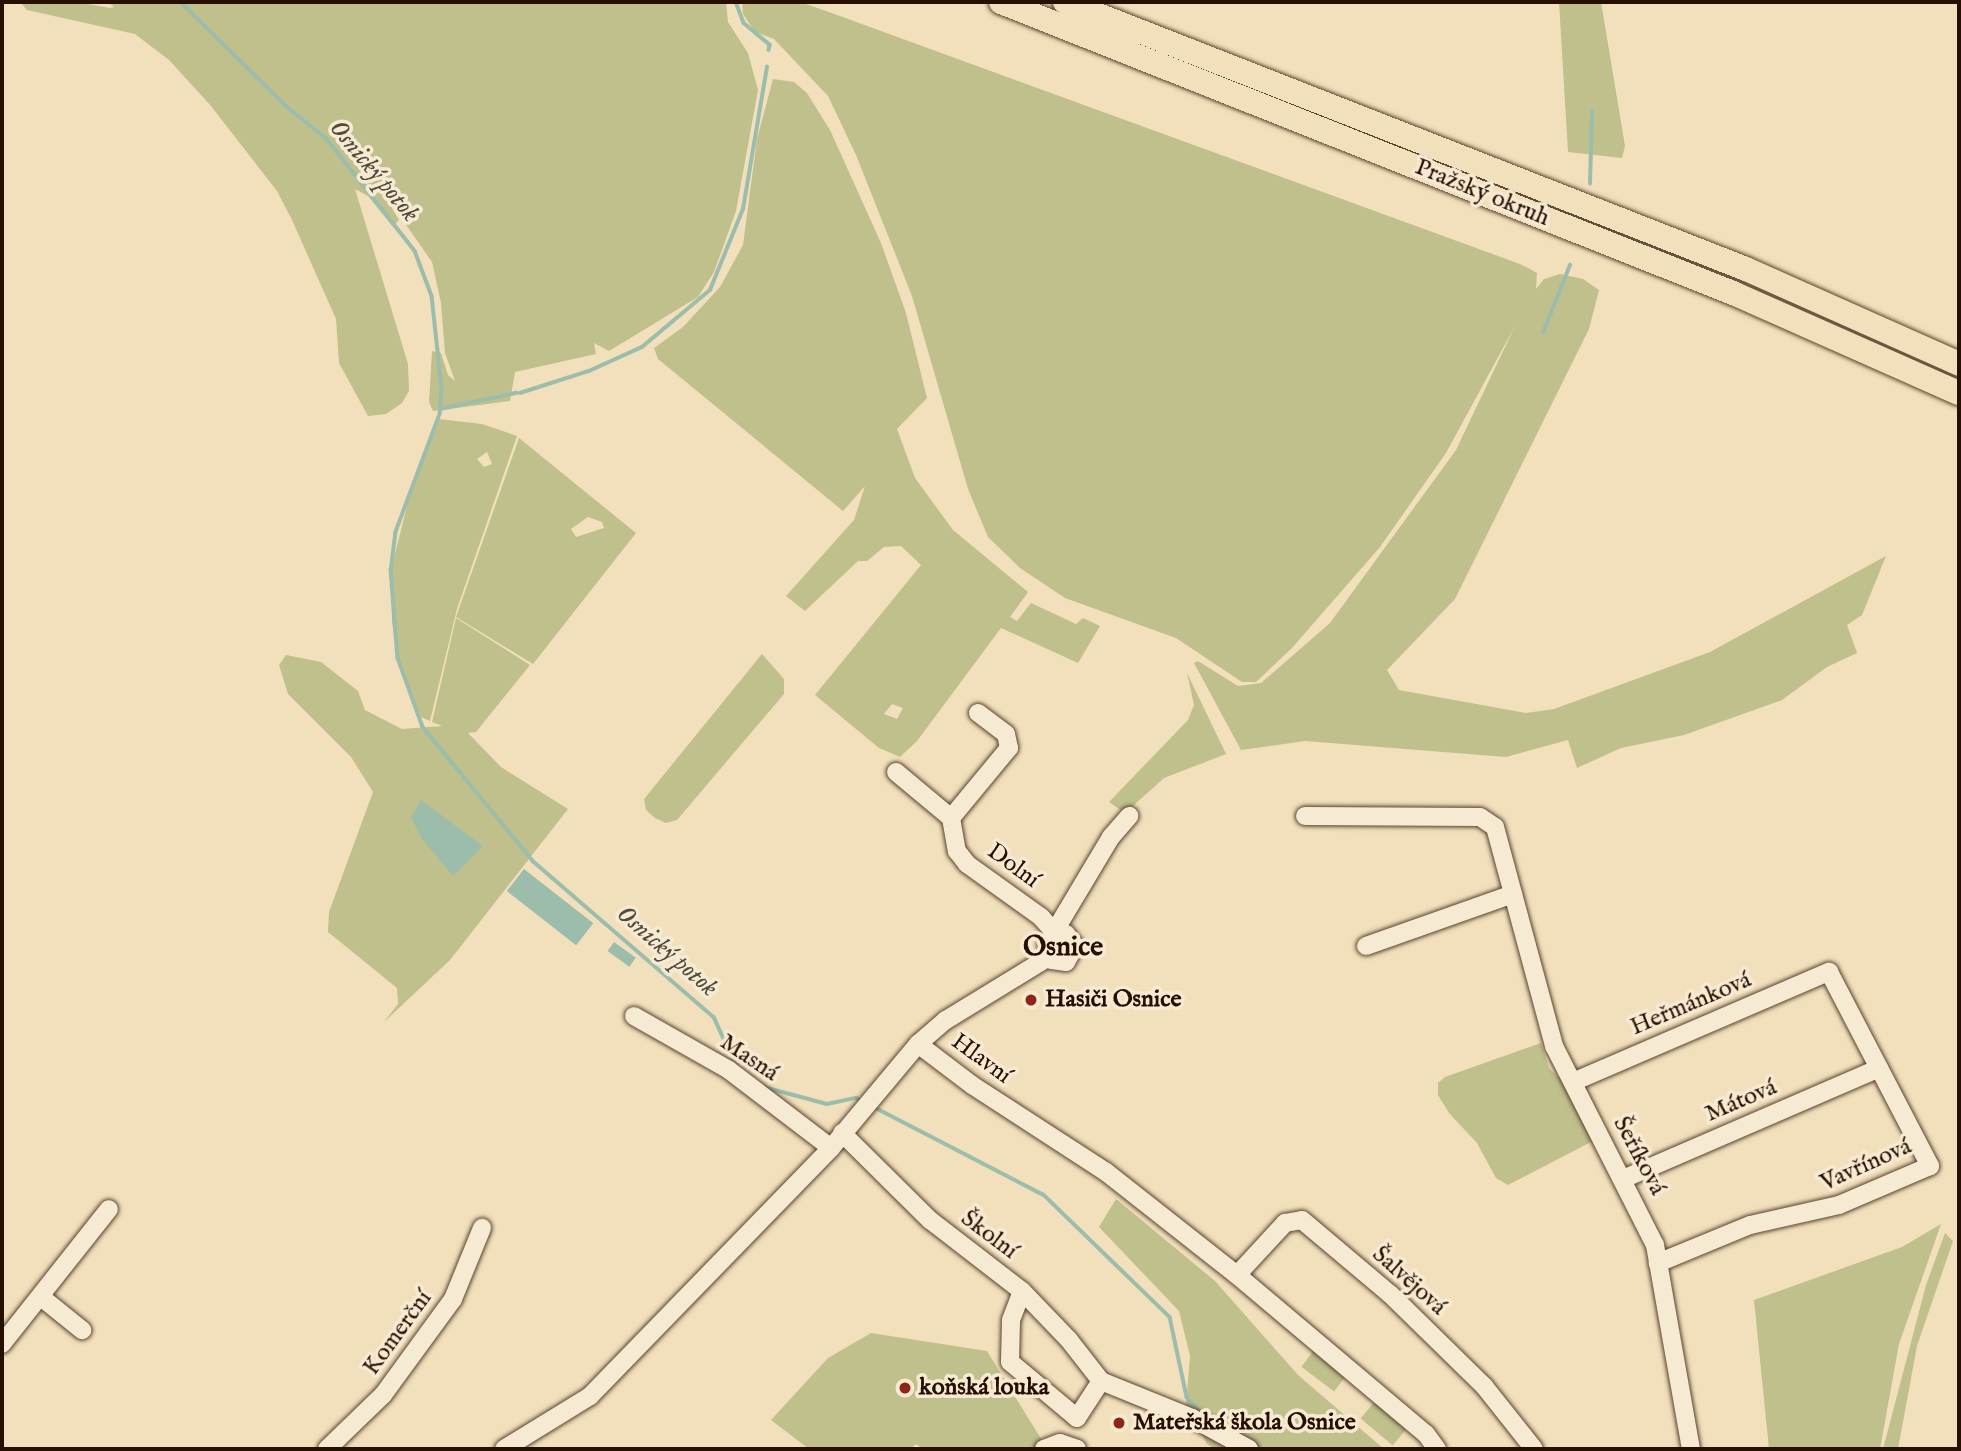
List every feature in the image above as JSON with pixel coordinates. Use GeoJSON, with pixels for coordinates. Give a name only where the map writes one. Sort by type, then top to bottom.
{"type":"FeatureCollection","features":[{"type":"Feature","properties":{"kind":"highway","name":"Pražský okruh"},"geometry":{"type":"LineString","coordinates":[[1001,2],[1733,293],[1959,393]]}},
{"type":"Feature","properties":{"kind":"highway","name":"Pražský okruh"},"geometry":{"type":"LineString","coordinates":[[1065,2],[1746,269],[1959,364]]}},
{"type":"Feature","properties":{"kind":"street"},"geometry":{"type":"LineString","coordinates":[[896,772],[951,818],[1009,748],[1006,734],[978,713]]}},
{"type":"Feature","properties":{"kind":"street"},"geometry":{"type":"LineString","coordinates":[[1049,957],[1046,944],[1056,934],[1111,837],[1129,816]]}},
{"type":"Feature","properties":{"kind":"street","name":"Šeříková"},"geometry":{"type":"LineString","coordinates":[[1305,816],[1480,817],[1495,827],[1554,1046],[1651,1234],[1691,1449]]}},
{"type":"Feature","properties":{"kind":"street","name":"Dolní"},"geometry":{"type":"LineString","coordinates":[[951,818],[957,851],[967,864],[1041,917],[1056,934]]}},
{"type":"Feature","properties":{"kind":"street"},"geometry":{"type":"LineString","coordinates":[[1366,946],[1513,894]]}},
{"type":"Feature","properties":{"kind":"street"},"geometry":{"type":"LineString","coordinates":[[918,1044],[946,1020],[1049,957],[1066,962],[1075,951],[1071,937],[1056,934]]}},
{"type":"Feature","properties":{"kind":"street","name":"Heřmánková"},"geometry":{"type":"LineString","coordinates":[[1573,1082],[1829,972]]}},
{"type":"Feature","properties":{"kind":"street","name":"Vavřínová"},"geometry":{"type":"LineString","coordinates":[[1658,1262],[1750,1225],[1839,1205],[1930,1166],[1829,972]]}},
{"type":"Feature","properties":{"kind":"street","name":"Masná"},"geometry":{"type":"LineString","coordinates":[[634,1016],[729,1070],[831,1148]]}},
{"type":"Feature","properties":{"kind":"street","name":"Hlavní"},"geometry":{"type":"LineString","coordinates":[[504,1449],[590,1396],[831,1148],[865,1104],[918,1044],[972,1085],[1106,1172],[1237,1275],[1426,1434],[1437,1449]]}},
{"type":"Feature","properties":{"kind":"street","name":"Mátová"},"geometry":{"type":"LineString","coordinates":[[1623,1179],[1879,1068]]}},
{"type":"Feature","properties":{"kind":"street","name":"Školní"},"geometry":{"type":"LineString","coordinates":[[842,1133],[930,1220],[1023,1291],[1101,1381],[1192,1418],[1249,1449]]}},
{"type":"Feature","properties":{"kind":"street"},"geometry":{"type":"LineString","coordinates":[[2,1344],[109,1209]]}},
{"type":"Feature","properties":{"kind":"street","name":"Šalvějová"},"geometry":{"type":"LineString","coordinates":[[1237,1275],[1285,1223],[1302,1220],[1390,1294],[1483,1386],[1534,1449]]}},
{"type":"Feature","properties":{"kind":"street","name":"Komerční"},"geometry":{"type":"LineString","coordinates":[[327,1449],[383,1395],[453,1299],[482,1228]]}},
{"type":"Feature","properties":{"kind":"street"},"geometry":{"type":"LineString","coordinates":[[1023,1291],[1011,1320],[1010,1362],[1077,1418],[1101,1381]]}},
{"type":"Feature","properties":{"kind":"street"},"geometry":{"type":"LineString","coordinates":[[41,1297],[82,1330]]}},
{"type":"Feature","properties":{"kind":"street"},"geometry":{"type":"LineString","coordinates":[[1045,1449],[1060,1443],[1077,1449]]}},
{"type":"Feature","properties":{"kind":"green space"},"geometry":{"type":"Polygon","coordinates":[[[77,2],[110,8],[114,7],[108,2],[726,2],[728,22],[748,53],[758,90],[736,211],[714,272],[698,297],[609,351],[594,343],[596,354],[515,372],[510,401],[433,411],[429,402],[432,351],[441,353],[448,375],[455,381],[445,353],[441,303],[432,262],[379,186],[399,220],[393,227],[368,196],[355,189],[408,364],[409,391],[402,403],[386,414],[368,416],[339,363],[336,319],[292,220],[277,191],[211,106],[169,60],[135,34],[27,10],[21,3],[77,2]]]}},
{"type":"Feature","properties":{"kind":"green space"},"geometry":{"type":"Polygon","coordinates":[[[742,2],[800,2],[829,12],[1520,264],[1537,273],[1536,289],[1544,279],[1560,274],[1583,279],[1599,290],[1589,329],[1455,599],[1387,670],[1399,690],[1526,713],[1554,709],[1710,652],[1886,556],[1862,615],[1847,625],[1857,653],[1827,667],[1782,700],[1684,735],[1621,748],[1577,768],[1568,740],[1506,757],[1305,741],[1241,750],[1194,663],[1198,661],[1238,686],[1261,683],[1330,623],[1456,450],[1515,326],[1446,453],[1380,547],[1292,648],[1256,682],[1242,682],[1176,638],[1065,598],[1020,568],[988,537],[968,489],[912,296],[856,155],[828,96],[774,39],[755,32],[743,14],[742,2]]]}},
{"type":"Feature","properties":{"kind":"green space"},"geometry":{"type":"Polygon","coordinates":[[[1559,2],[1601,2],[1625,146],[1622,158],[1568,152],[1559,2]]]}},
{"type":"Feature","properties":{"kind":"green space"},"geometry":{"type":"Polygon","coordinates":[[[773,79],[794,82],[807,93],[830,130],[881,243],[906,313],[927,398],[897,429],[915,478],[953,530],[1028,592],[1010,617],[1017,621],[1031,603],[1076,624],[1083,618],[1100,626],[1078,663],[1001,628],[917,741],[900,757],[879,748],[815,695],[921,565],[901,546],[884,547],[867,561],[858,561],[805,611],[786,596],[854,520],[865,486],[843,511],[658,359],[654,348],[683,327],[720,287],[743,245],[757,139],[773,79]],[[892,704],[884,714],[897,719],[903,708],[892,704]]]}},
{"type":"Feature","properties":{"kind":"green space"},"geometry":{"type":"Polygon","coordinates":[[[439,419],[482,424],[517,436],[457,609],[430,721],[421,717],[398,658],[392,622],[391,570],[409,498],[439,419]],[[487,452],[477,459],[484,467],[492,464],[487,452]]]}},
{"type":"Feature","properties":{"kind":"green space"},"geometry":{"type":"Polygon","coordinates":[[[519,438],[636,533],[533,664],[456,617],[519,438]],[[588,517],[571,529],[576,537],[604,528],[602,522],[588,517]]]}},
{"type":"Feature","properties":{"kind":"green space"},"geometry":{"type":"Polygon","coordinates":[[[456,618],[530,665],[476,732],[468,733],[501,767],[568,809],[450,960],[384,1022],[398,1004],[397,988],[328,932],[329,912],[373,792],[351,757],[288,694],[279,665],[286,655],[321,662],[358,691],[365,710],[402,729],[442,726],[432,722],[456,618]]]}},
{"type":"Feature","properties":{"kind":"green space"},"geometry":{"type":"Polygon","coordinates":[[[762,654],[784,679],[784,694],[677,820],[666,823],[655,818],[646,810],[644,799],[762,654]]]}},
{"type":"Feature","properties":{"kind":"green space"},"geometry":{"type":"Polygon","coordinates":[[[1187,673],[1226,754],[1164,778],[1125,813],[1109,802],[1188,720],[1194,705],[1187,673]]]}},
{"type":"Feature","properties":{"kind":"green space"},"geometry":{"type":"Polygon","coordinates":[[[1541,1043],[1549,1068],[1564,1083],[1593,1141],[1508,1185],[1496,1178],[1477,1143],[1449,1113],[1438,1095],[1438,1083],[1445,1077],[1541,1043]]]}},
{"type":"Feature","properties":{"kind":"green space"},"geometry":{"type":"Polygon","coordinates":[[[1116,1199],[1215,1281],[1298,1375],[1384,1449],[1215,1449],[1207,1444],[1186,1406],[1190,1356],[1179,1311],[1099,1227],[1116,1199]]]}},
{"type":"Feature","properties":{"kind":"green space"},"geometry":{"type":"Polygon","coordinates":[[[1941,1224],[1899,1344],[1880,1449],[1769,1449],[1754,1300],[1902,1247],[1941,1224]]]}},
{"type":"Feature","properties":{"kind":"green space"},"geometry":{"type":"Polygon","coordinates":[[[1945,1233],[1953,1241],[1917,1346],[1898,1449],[1883,1449],[1926,1285],[1945,1233]]]}},
{"type":"Feature","properties":{"kind":"green space","name":"koňská louka"},"geometry":{"type":"Polygon","coordinates":[[[871,1333],[987,1351],[1043,1442],[1033,1449],[923,1449],[916,1444],[910,1449],[809,1449],[771,1420],[828,1358],[871,1333]]]}},
{"type":"Feature","properties":{"kind":"green space"},"geometry":{"type":"Polygon","coordinates":[[[1314,1350],[1347,1375],[1334,1391],[1301,1367],[1314,1350]]]}},
{"type":"Feature","properties":{"kind":"green space"},"geometry":{"type":"Polygon","coordinates":[[[1376,1400],[1408,1427],[1393,1445],[1361,1418],[1376,1400]]]}},
{"type":"Feature","properties":{"kind":"shaded area"},"geometry":{"type":"Polygon","coordinates":[[[421,800],[483,846],[453,876],[422,839],[411,817],[421,800]]]}},
{"type":"Feature","properties":{"kind":"shaded area"},"geometry":{"type":"Polygon","coordinates":[[[524,869],[593,923],[576,945],[507,891],[524,869]]]}},
{"type":"Feature","properties":{"kind":"shaded area"},"geometry":{"type":"Polygon","coordinates":[[[614,942],[636,958],[629,967],[608,951],[614,942]]]}},
{"type":"Feature","properties":{"kind":"waterway","name":"Osnický potok"},"geometry":{"type":"LineString","coordinates":[[181,2],[286,106],[327,139],[415,251],[432,296],[442,388],[440,414]]}},
{"type":"Feature","properties":{"kind":"waterway"},"geometry":{"type":"LineString","coordinates":[[736,2],[744,23],[770,45],[769,50]]}},
{"type":"Feature","properties":{"kind":"waterway"},"geometry":{"type":"LineString","coordinates":[[520,393],[589,371],[642,347],[710,290],[743,209],[767,67]]}},
{"type":"Feature","properties":{"kind":"waterway"},"geometry":{"type":"LineString","coordinates":[[1590,184],[1592,112]]}},
{"type":"Feature","properties":{"kind":"waterway"},"geometry":{"type":"LineString","coordinates":[[1543,333],[1570,265]]}},
{"type":"Feature","properties":{"kind":"waterway"},"geometry":{"type":"LineString","coordinates":[[440,409],[516,393]]}},
{"type":"Feature","properties":{"kind":"waterway","name":"Osnický potok"},"geometry":{"type":"LineString","coordinates":[[439,417],[396,532],[391,570],[398,658],[423,727],[533,861],[714,1017],[736,1065]]}},
{"type":"Feature","properties":{"kind":"waterway","name":"Osnický potok"},"geometry":{"type":"LineString","coordinates":[[764,1087],[827,1104],[856,1098],[864,1102]]}},
{"type":"Feature","properties":{"kind":"waterway","name":"Osnický potok"},"geometry":{"type":"LineString","coordinates":[[874,1107],[1044,1195],[1170,1317],[1187,1397],[1198,1410],[1222,1424]]}},
{"type":"Feature","properties":{"kind":"waterway","name":"Osnický potok"},"geometry":{"type":"LineString","coordinates":[[1255,1445],[1263,1449]]}},
{"type":"Feature","properties":{"kind":"place","name":"Hasiči Osnice"},"geometry":{"type":"Point","coordinates":[1031,1000]}},
{"type":"Feature","properties":{"kind":"place","name":"koňská louka"},"geometry":{"type":"Point","coordinates":[905,1388]}},
{"type":"Feature","properties":{"kind":"place","name":"Mateřská škola Osnice"},"geometry":{"type":"Point","coordinates":[1119,1423]}},
{"type":"Feature","properties":{"kind":"district","name":"Osnice"},"geometry":{"type":"Point","coordinates":[1063,948]}}]}
